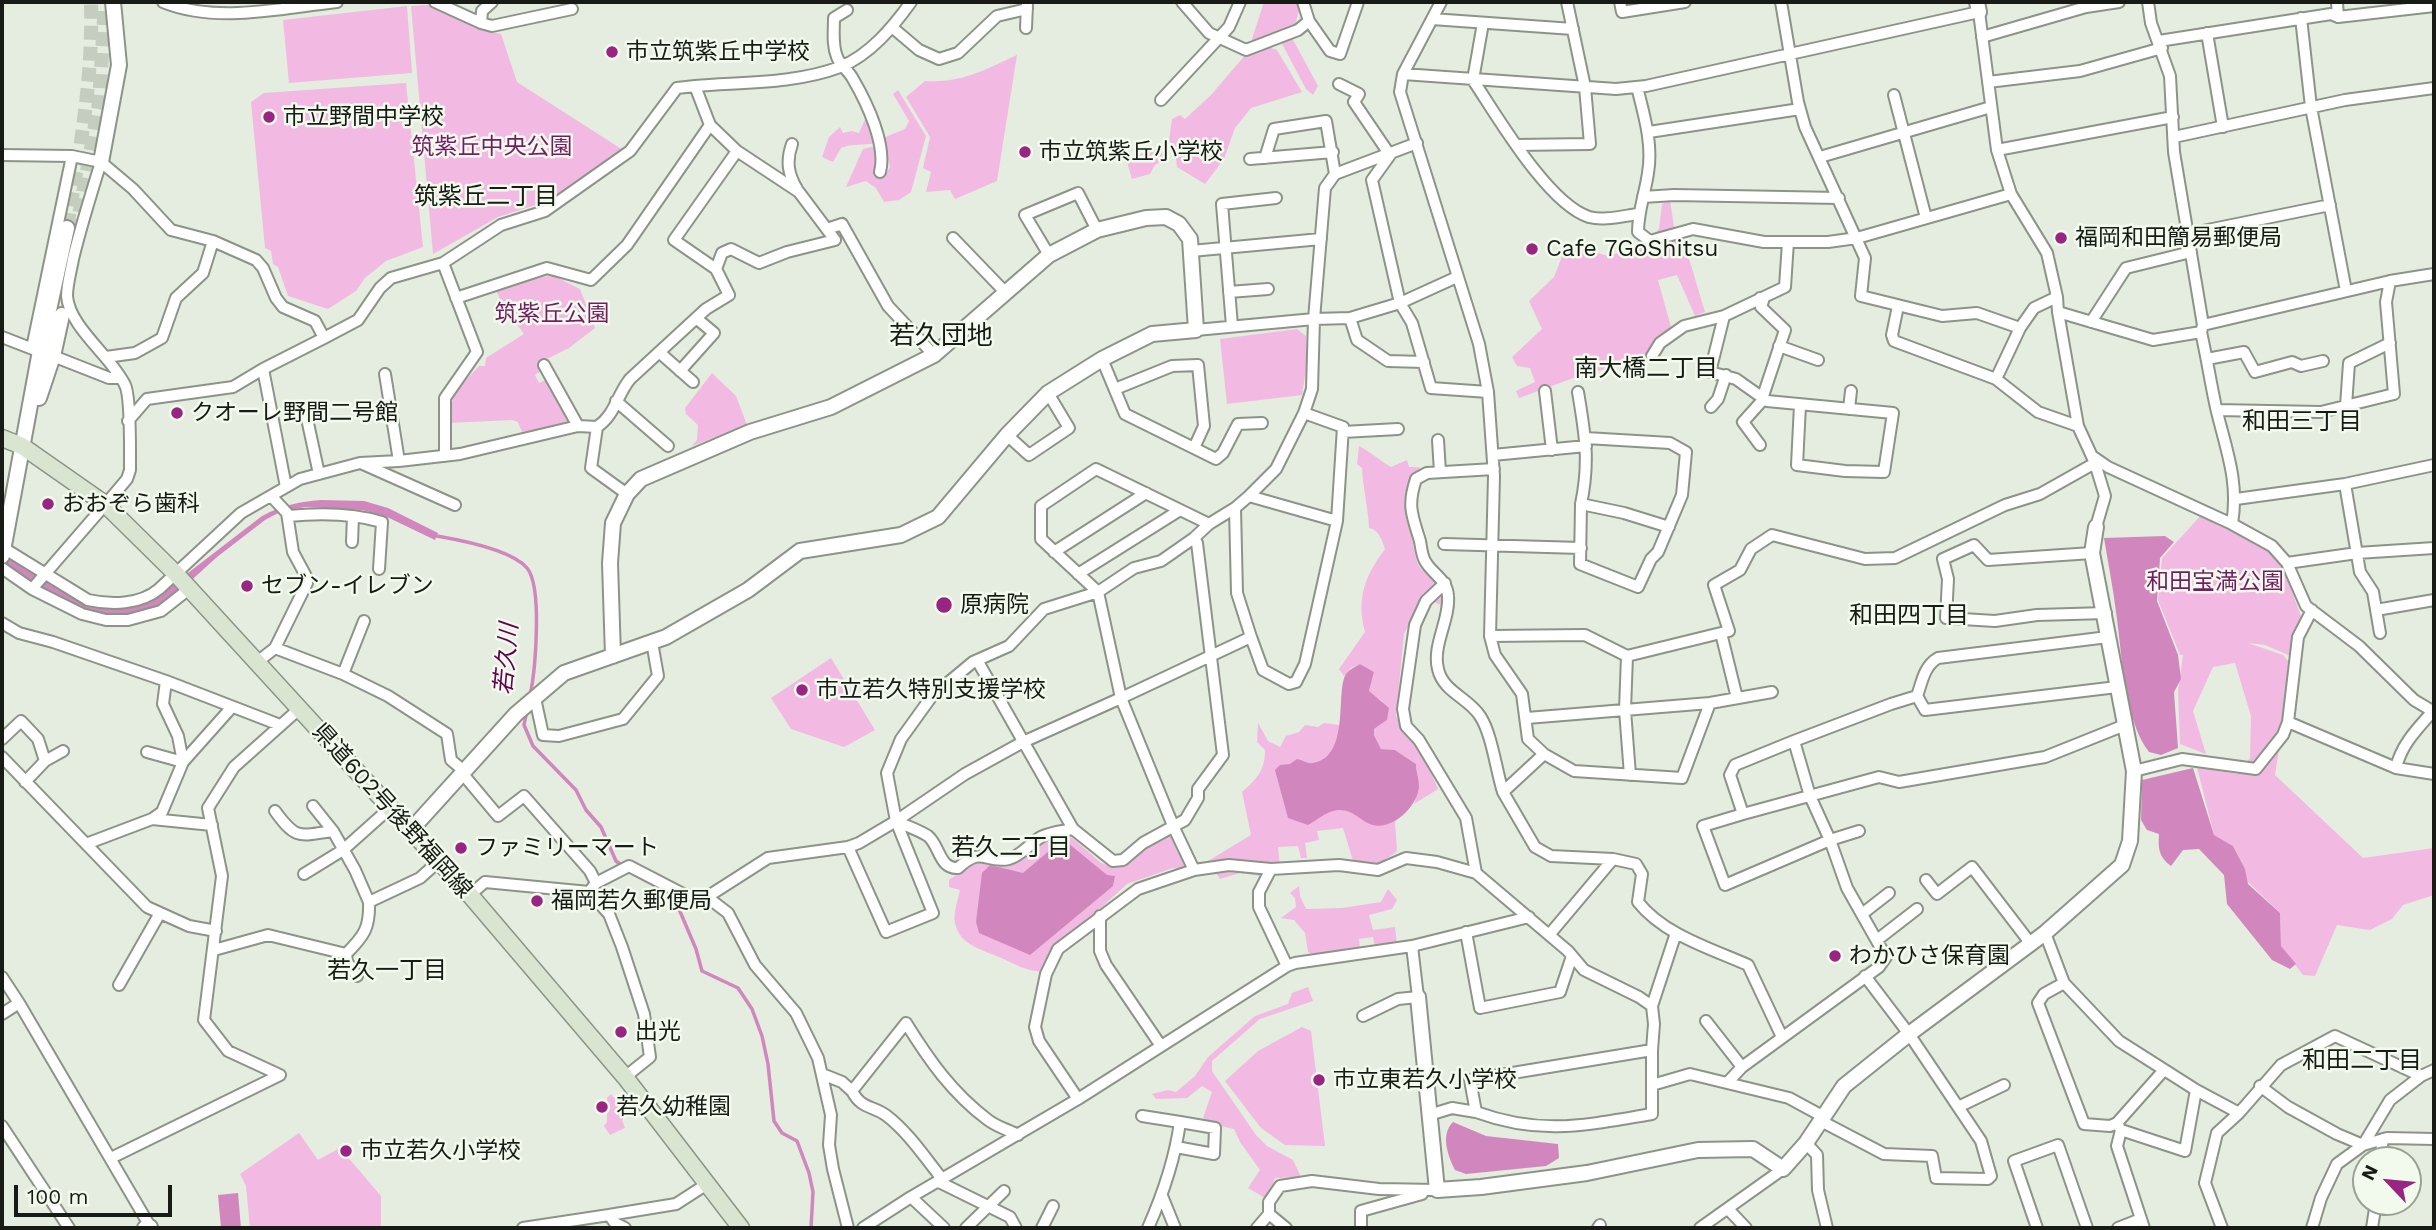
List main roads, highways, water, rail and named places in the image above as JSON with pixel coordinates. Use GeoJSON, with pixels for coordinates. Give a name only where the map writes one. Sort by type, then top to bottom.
{"type":"FeatureCollection","features":[{"type":"Feature","properties":{"kind":"main road","name":"県道602号後野福岡線"},"geometry":{"type":"LineString","coordinates":[[2,438],[22,446],[105,504],[176,574],[470,895],[625,1077],[741,1228]]}},
{"type":"Feature","properties":{"kind":"waterway","name":"若久川"},"geometry":{"type":"LineString","coordinates":[[437,536],[498,551],[527,568],[532,578],[536,611],[530,696]]}},
{"type":"Feature","properties":{"kind":"waterway","name":"若久川"},"geometry":{"type":"LineString","coordinates":[[527,710],[524,725],[533,746],[576,790],[586,810],[601,827],[616,861],[624,867]]}},
{"type":"Feature","properties":{"kind":"waterway","name":"若久川"},"geometry":{"type":"LineString","coordinates":[[630,872],[673,895],[696,949],[702,971],[738,988],[752,1009],[768,1064],[774,1121],[782,1133],[797,1141],[809,1173],[813,1192],[811,1228]]}},
{"type":"Feature","properties":{"kind":"tunnel"},"geometry":{"type":"LineString","coordinates":[[67,227],[88,87],[91,2]]}},
{"type":"Feature","properties":{"kind":"tunnel"},"geometry":{"type":"LineString","coordinates":[[76,233],[99,103],[105,2]]}},
{"type":"Feature","properties":{"kind":"place","name":"市立筑紫丘中学校"},"geometry":{"type":"Point","coordinates":[612,52]}},
{"type":"Feature","properties":{"kind":"place","name":"市立野間中学校"},"geometry":{"type":"Point","coordinates":[269,117]}},
{"type":"Feature","properties":{"kind":"place","name":"市立筑紫丘小学校"},"geometry":{"type":"Point","coordinates":[1025,152]}},
{"type":"Feature","properties":{"kind":"place","name":"福岡和田簡易郵便局"},"geometry":{"type":"Point","coordinates":[2061,238]}},
{"type":"Feature","properties":{"kind":"place","name":"Cafe 7GoShitsu"},"geometry":{"type":"Point","coordinates":[1532,249]}},
{"type":"Feature","properties":{"kind":"place","name":"クオーレ野間二号館"},"geometry":{"type":"Point","coordinates":[177,413]}},
{"type":"Feature","properties":{"kind":"place","name":"おおぞら歯科"},"geometry":{"type":"Point","coordinates":[48,504]}},
{"type":"Feature","properties":{"kind":"place","name":"セブン-イレブン"},"geometry":{"type":"Point","coordinates":[247,586]}},
{"type":"Feature","properties":{"kind":"place","name":"原病院"},"geometry":{"type":"Point","coordinates":[944,605]}},
{"type":"Feature","properties":{"kind":"place","name":"市立若久特別支援学校"},"geometry":{"type":"Point","coordinates":[802,690]}},
{"type":"Feature","properties":{"kind":"place","name":"ファミリーマート"},"geometry":{"type":"Point","coordinates":[461,848]}},
{"type":"Feature","properties":{"kind":"place","name":"福岡若久郵便局"},"geometry":{"type":"Point","coordinates":[537,901]}},
{"type":"Feature","properties":{"kind":"place","name":"わかひさ保育園"},"geometry":{"type":"Point","coordinates":[1835,956]}},
{"type":"Feature","properties":{"kind":"place","name":"出光"},"geometry":{"type":"Point","coordinates":[621,1032]}},
{"type":"Feature","properties":{"kind":"place","name":"市立東若久小学校"},"geometry":{"type":"Point","coordinates":[1319,1080]}},
{"type":"Feature","properties":{"kind":"place","name":"若久幼稚園"},"geometry":{"type":"Point","coordinates":[602,1107]}},
{"type":"Feature","properties":{"kind":"place","name":"市立若久小学校"},"geometry":{"type":"Point","coordinates":[346,1151]}},
{"type":"Feature","properties":{"kind":"district","name":"筑紫丘二丁目"},"geometry":{"type":"Point","coordinates":[486,197]}},
{"type":"Feature","properties":{"kind":"district","name":"若久団地"},"geometry":{"type":"Point","coordinates":[941,336]}},
{"type":"Feature","properties":{"kind":"district","name":"南大橋二丁目"},"geometry":{"type":"Point","coordinates":[1646,369]}},
{"type":"Feature","properties":{"kind":"district","name":"和田三丁目"},"geometry":{"type":"Point","coordinates":[2302,422]}},
{"type":"Feature","properties":{"kind":"district","name":"和田四丁目"},"geometry":{"type":"Point","coordinates":[1909,616]}},
{"type":"Feature","properties":{"kind":"district","name":"若久二丁目"},"geometry":{"type":"Point","coordinates":[1011,848]}},
{"type":"Feature","properties":{"kind":"district","name":"若久一丁目"},"geometry":{"type":"Point","coordinates":[387,971]}},
{"type":"Feature","properties":{"kind":"district","name":"和田二丁目"},"geometry":{"type":"Point","coordinates":[2362,1061]}},
{"type":"Feature","properties":{"kind":"park label","name":"筑紫丘中央公園"},"geometry":{"type":"Point","coordinates":[492,147]}},
{"type":"Feature","properties":{"kind":"park label","name":"筑紫丘公園"},"geometry":{"type":"Point","coordinates":[552,314]}},
{"type":"Feature","properties":{"kind":"park label","name":"和田宝満公園"},"geometry":{"type":"Point","coordinates":[2215,582]}}]}
